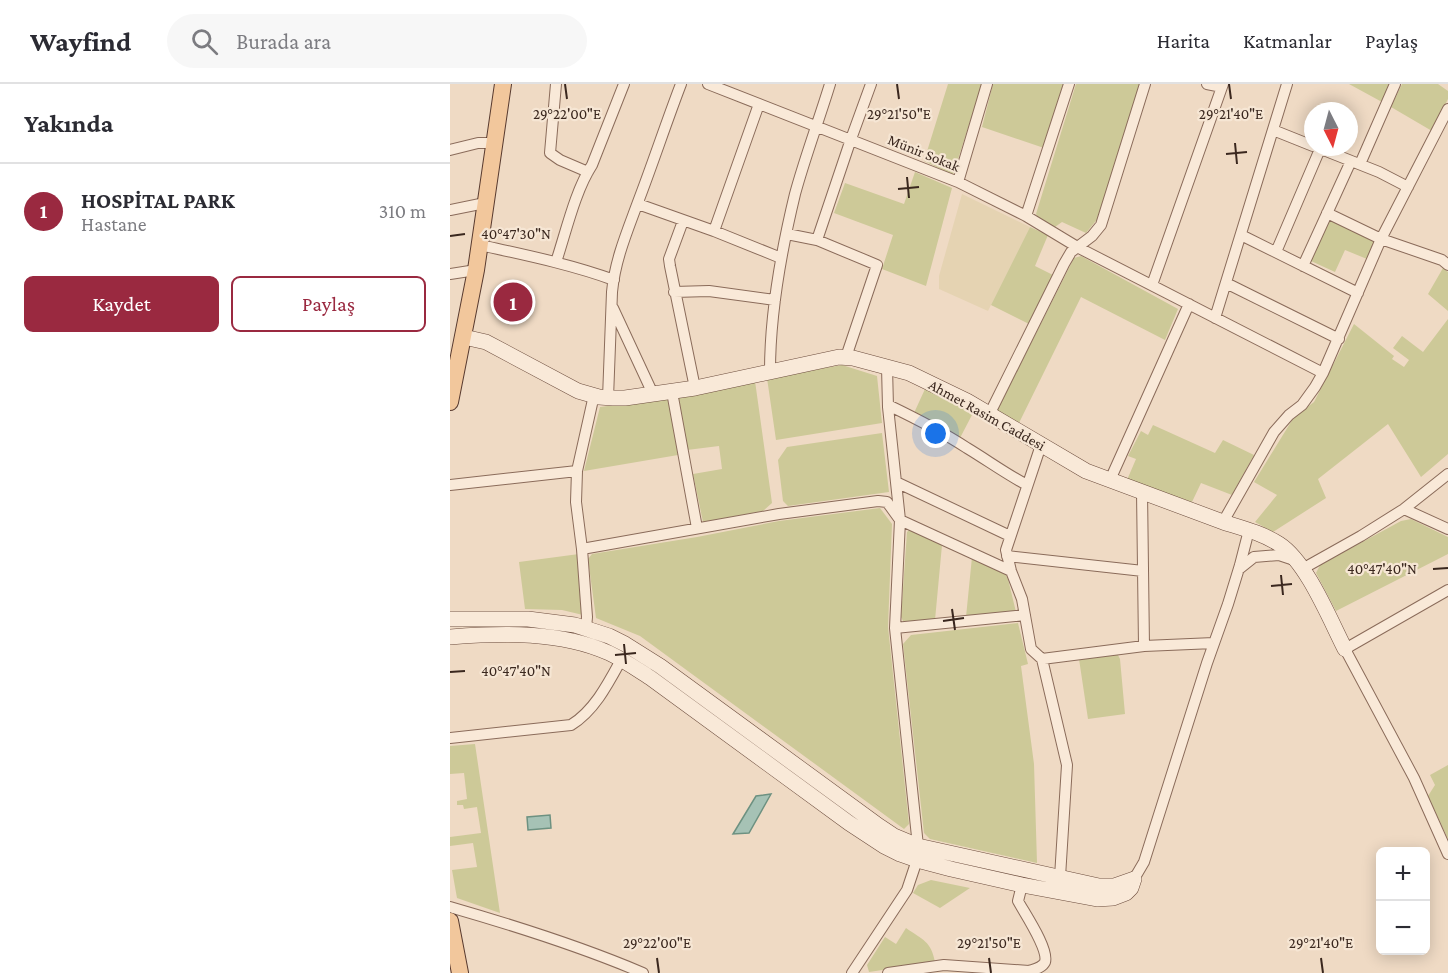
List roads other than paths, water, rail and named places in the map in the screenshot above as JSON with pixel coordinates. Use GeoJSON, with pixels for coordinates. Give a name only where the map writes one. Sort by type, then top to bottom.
{"type":"FeatureCollection","features":[{"type":"Feature","properties":{"kind":"main road"},"geometry":{"type":"LineString","coordinates":[[450,402],[476,270],[503,84]]}},
{"type":"Feature","properties":{"kind":"main road"},"geometry":{"type":"LineString","coordinates":[[450,921],[460,973]]}},
{"type":"Feature","properties":{"kind":"street"},"geometry":{"type":"LineString","coordinates":[[556,84],[550,153],[588,172]]}},
{"type":"Feature","properties":{"kind":"street"},"geometry":{"type":"LineString","coordinates":[[556,262],[574,207],[624,84]]}},
{"type":"Feature","properties":{"kind":"street"},"geometry":{"type":"LineString","coordinates":[[586,628],[582,549],[576,502],[577,471],[601,397],[618,256],[681,84]]}},
{"type":"Feature","properties":{"kind":"street","name":"Münir Sokak"},"geometry":{"type":"LineString","coordinates":[[708,84],[736,89],[759,104],[958,182],[1026,216],[1078,248],[1323,373]]}},
{"type":"Feature","properties":{"kind":"street"},"geometry":{"type":"LineString","coordinates":[[770,371],[770,345],[781,258],[796,192],[831,84]]}},
{"type":"Feature","properties":{"kind":"street"},"geometry":{"type":"LineString","coordinates":[[817,240],[850,139],[871,84]]}},
{"type":"Feature","properties":{"kind":"street"},"geometry":{"type":"LineString","coordinates":[[958,182],[987,84]]}},
{"type":"Feature","properties":{"kind":"street"},"geometry":{"type":"LineString","coordinates":[[1026,216],[1069,84]]}},
{"type":"Feature","properties":{"kind":"street"},"geometry":{"type":"LineString","coordinates":[[989,415],[1071,252],[1092,236],[1101,225],[1145,84]]}},
{"type":"Feature","properties":{"kind":"street"},"geometry":{"type":"LineString","coordinates":[[1152,285],[1223,86],[1207,84]]}},
{"type":"Feature","properties":{"kind":"street"},"geometry":{"type":"LineString","coordinates":[[1215,318],[1287,84]]}},
{"type":"Feature","properties":{"kind":"street"},"geometry":{"type":"LineString","coordinates":[[1303,266],[1327,213],[1356,163],[1395,84]]}},
{"type":"Feature","properties":{"kind":"street"},"geometry":{"type":"LineString","coordinates":[[714,231],[759,104]]}},
{"type":"Feature","properties":{"kind":"street"},"geometry":{"type":"LineString","coordinates":[[1223,522],[1274,432],[1289,415],[1302,405],[1323,373],[1381,239],[1448,109]]}},
{"type":"Feature","properties":{"kind":"street"},"geometry":{"type":"LineString","coordinates":[[1273,129],[1304,142]]}},
{"type":"Feature","properties":{"kind":"street"},"geometry":{"type":"LineString","coordinates":[[450,150],[478,143],[495,143]]}},
{"type":"Feature","properties":{"kind":"street"},"geometry":{"type":"LineString","coordinates":[[1276,252],[1313,156]]}},
{"type":"Feature","properties":{"kind":"street"},"geometry":{"type":"LineString","coordinates":[[1338,156],[1408,187]]}},
{"type":"Feature","properties":{"kind":"street"},"geometry":{"type":"LineString","coordinates":[[450,210],[485,203]]}},
{"type":"Feature","properties":{"kind":"street"},"geometry":{"type":"LineString","coordinates":[[638,204],[781,258]]}},
{"type":"Feature","properties":{"kind":"street"},"geometry":{"type":"LineString","coordinates":[[1327,213],[1381,239],[1446,258]]}},
{"type":"Feature","properties":{"kind":"street"},"geometry":{"type":"LineString","coordinates":[[683,221],[669,259],[695,388]]}},
{"type":"Feature","properties":{"kind":"street"},"geometry":{"type":"LineString","coordinates":[[787,234],[817,240],[877,265],[846,357]]}},
{"type":"Feature","properties":{"kind":"street"},"geometry":{"type":"LineString","coordinates":[[1241,235],[1358,293]]}},
{"type":"Feature","properties":{"kind":"street"},"geometry":{"type":"LineString","coordinates":[[480,245],[556,262],[614,280]]}},
{"type":"Feature","properties":{"kind":"street"},"geometry":{"type":"LineString","coordinates":[[450,274],[476,270]]}},
{"type":"Feature","properties":{"kind":"street"},"geometry":{"type":"LineString","coordinates":[[1226,283],[1339,339]]}},
{"type":"Feature","properties":{"kind":"street"},"geometry":{"type":"LineString","coordinates":[[674,292],[709,291],[775,300]]}},
{"type":"Feature","properties":{"kind":"street"},"geometry":{"type":"LineString","coordinates":[[1110,480],[1188,304]]}},
{"type":"Feature","properties":{"kind":"street"},"geometry":{"type":"LineString","coordinates":[[612,305],[653,394]]}},
{"type":"Feature","properties":{"kind":"street","name":"Ahmet Rasim Caddesi"},"geometry":{"type":"LineString","coordinates":[[464,337],[486,342],[578,391],[601,397],[626,398],[672,392],[840,357],[909,374],[967,401],[1086,471],[1249,530],[1281,545],[1300,565],[1346,649]]}},
{"type":"Feature","properties":{"kind":"street"},"geometry":{"type":"LineString","coordinates":[[852,973],[907,890],[918,853],[895,628],[900,520],[888,405],[887,367]]}},
{"type":"Feature","properties":{"kind":"street"},"geometry":{"type":"LineString","coordinates":[[672,392],[697,528]]}},
{"type":"Feature","properties":{"kind":"street"},"geometry":{"type":"LineString","coordinates":[[888,405],[930,426],[1027,485]]}},
{"type":"Feature","properties":{"kind":"street"},"geometry":{"type":"LineString","coordinates":[[1041,445],[1006,550],[1022,599],[1031,650],[1042,659],[1067,765],[1059,877]]}},
{"type":"Feature","properties":{"kind":"street"},"geometry":{"type":"LineString","coordinates":[[450,484],[577,471]]}},
{"type":"Feature","properties":{"kind":"street"},"geometry":{"type":"LineString","coordinates":[[1239,569],[1254,556],[1279,555],[1300,565],[1361,536],[1404,509],[1448,474]]}},
{"type":"Feature","properties":{"kind":"street"},"geometry":{"type":"LineString","coordinates":[[896,482],[1010,536]]}},
{"type":"Feature","properties":{"kind":"street"},"geometry":{"type":"LineString","coordinates":[[1142,491],[1144,646]]}},
{"type":"Feature","properties":{"kind":"street"},"geometry":{"type":"LineString","coordinates":[[582,549],[779,514],[878,501],[887,502],[900,520],[1011,571]]}},
{"type":"Feature","properties":{"kind":"street"},"geometry":{"type":"LineString","coordinates":[[1404,509],[1448,529]]}},
{"type":"Feature","properties":{"kind":"street"},"geometry":{"type":"LineString","coordinates":[[450,620],[560,622],[609,636],[660,666],[918,853],[1022,885],[1088,898],[1106,899],[1126,893],[1131,888],[1144,862],[1239,569],[1249,530]]}},
{"type":"Feature","properties":{"kind":"street"},"geometry":{"type":"LineString","coordinates":[[1007,556],[1143,571]]}},
{"type":"Feature","properties":{"kind":"street"},"geometry":{"type":"LineString","coordinates":[[1448,591],[1346,649],[1414,778],[1448,854]]}},
{"type":"Feature","properties":{"kind":"street"},"geometry":{"type":"LineString","coordinates":[[895,628],[1025,615]]}},
{"type":"Feature","properties":{"kind":"street"},"geometry":{"type":"LineString","coordinates":[[450,637],[544,636],[607,653],[652,680],[884,846],[1109,887],[1134,879]]}},
{"type":"Feature","properties":{"kind":"street"},"geometry":{"type":"LineString","coordinates":[[1042,659],[1144,646],[1214,643]]}},
{"type":"Feature","properties":{"kind":"street"},"geometry":{"type":"LineString","coordinates":[[450,738],[571,725],[579,720],[600,697],[621,660]]}},
{"type":"Feature","properties":{"kind":"street"},"geometry":{"type":"LineString","coordinates":[[888,973],[944,965],[1029,971],[1040,968],[1045,961],[1045,950],[1018,901],[1022,885]]}},
{"type":"Feature","properties":{"kind":"street"},"geometry":{"type":"LineString","coordinates":[[450,907],[520,927],[643,973]]}},
{"type":"Feature","properties":{"kind":"place","name":"HOSPİTAL PARK"},"geometry":{"type":"Point","coordinates":[513,302]}}]}
